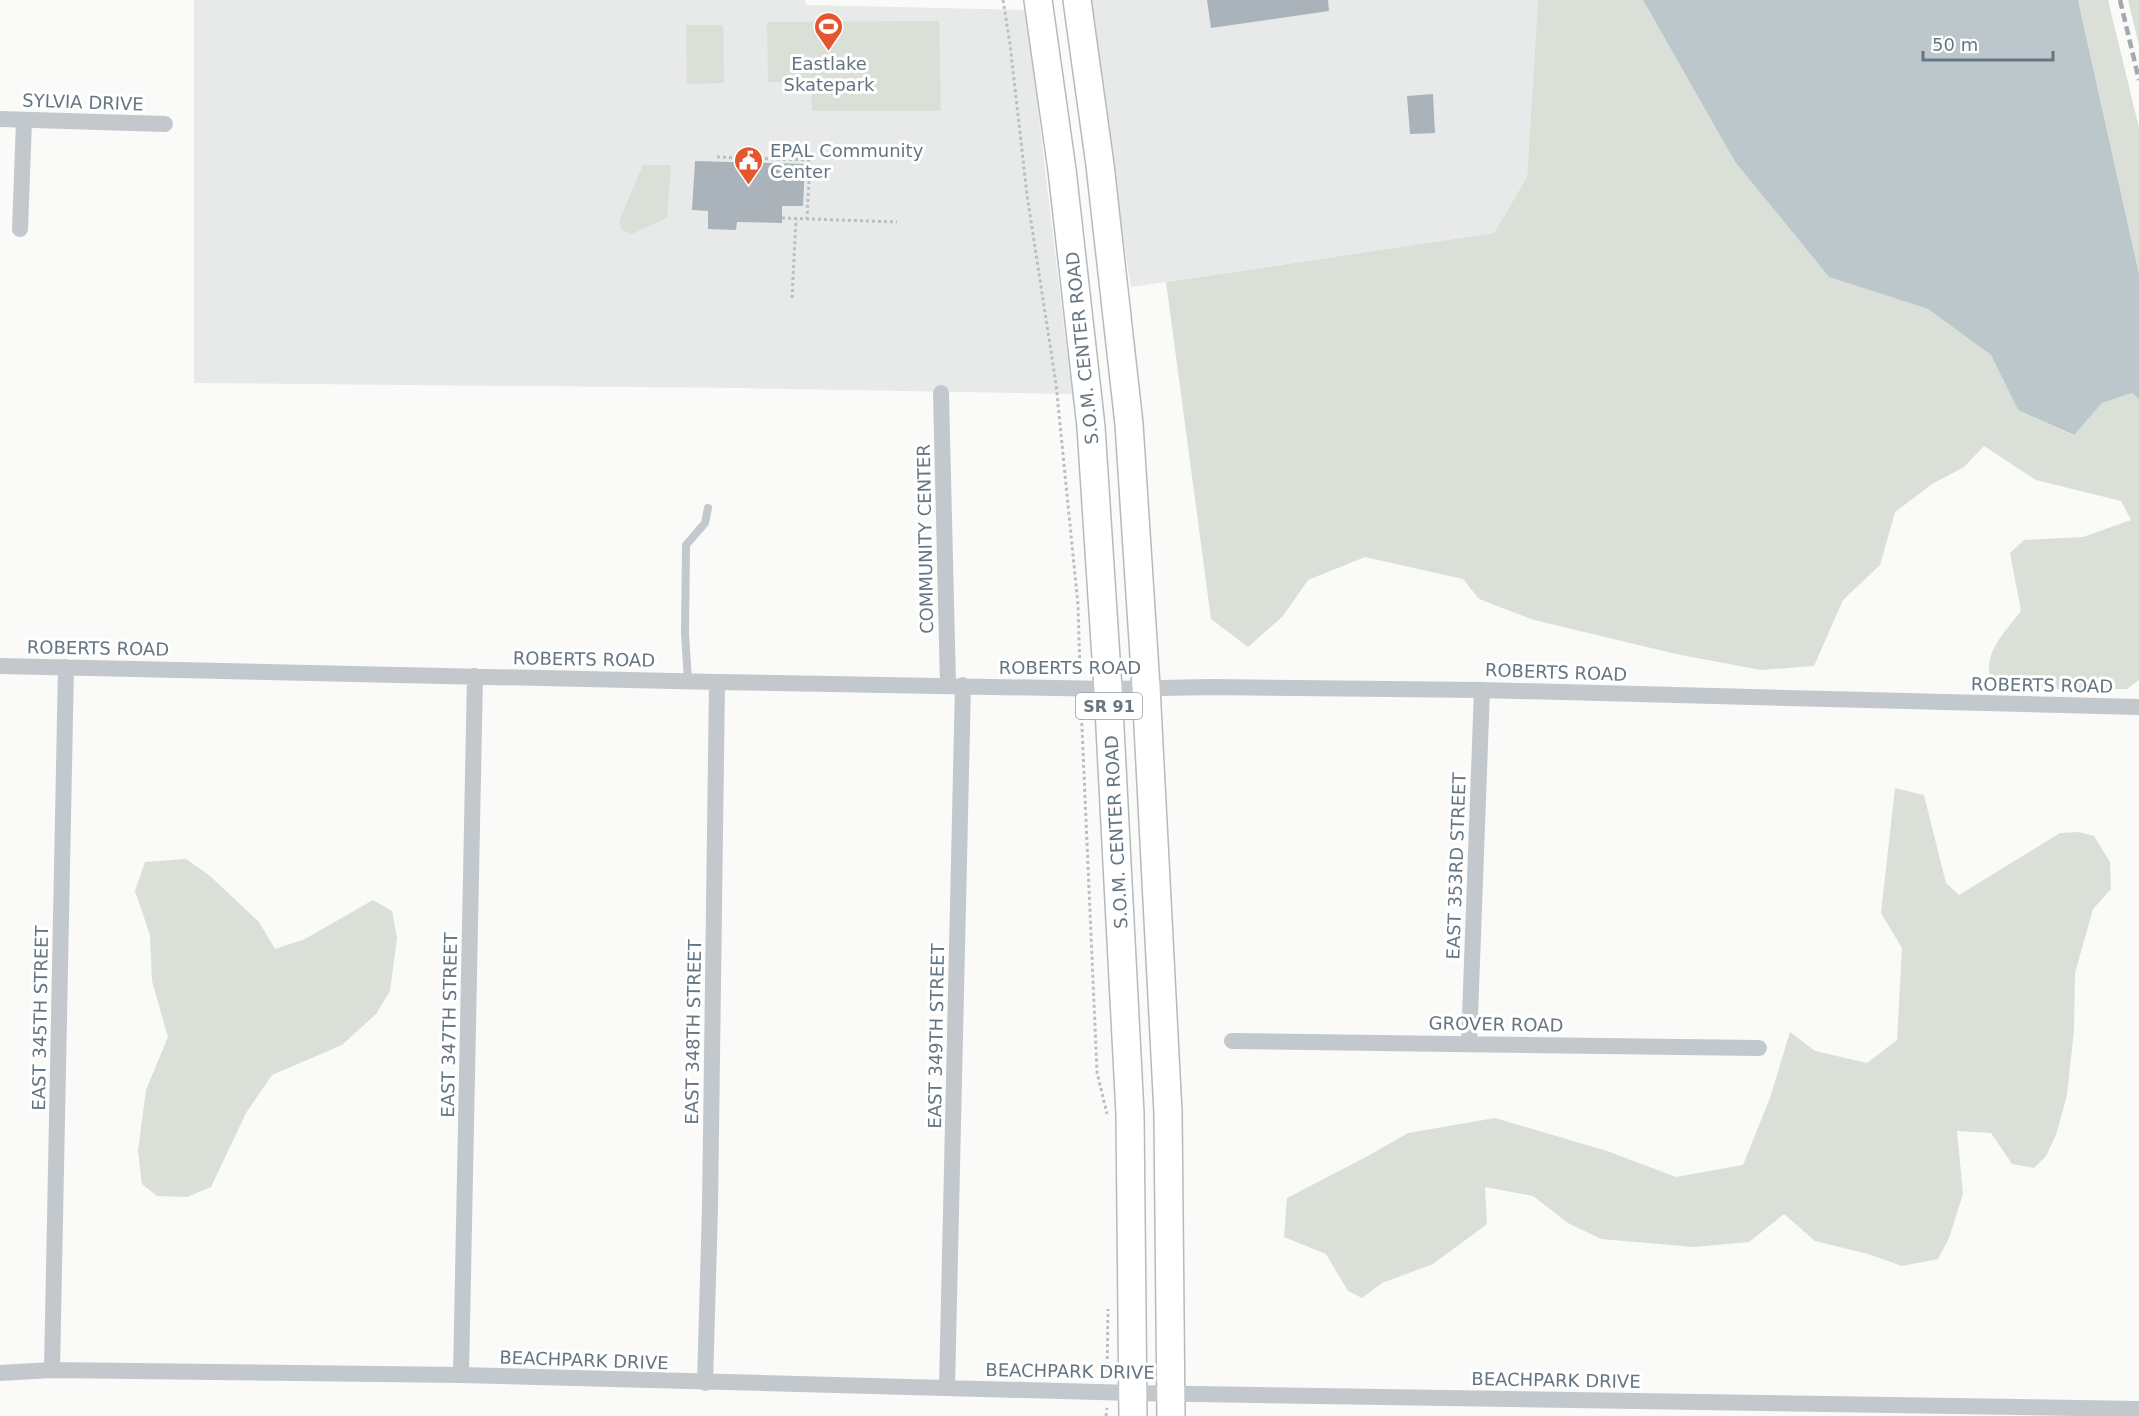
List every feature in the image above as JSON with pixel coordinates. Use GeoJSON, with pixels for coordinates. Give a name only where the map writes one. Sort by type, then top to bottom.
{"type":"FeatureCollection","features":[{"type":"Feature","properties":{"kind":"main road","name":"S.O.M. CENTER ROAD"},"geometry":{"type":"LineString","coordinates":[[1038,0],[1062,170],[1091,427],[1108,689],[1130,1114],[1133,1405]]}},
{"type":"Feature","properties":{"kind":"main road","name":"S.O.M. CENTER ROAD"},"geometry":{"type":"LineString","coordinates":[[1077,0],[1100,165],[1129,424],[1146,687],[1168,1113],[1171,1404]]}},
{"type":"Feature","properties":{"kind":"street","name":"SYLVIA DRIVE"},"geometry":{"type":"LineString","coordinates":[[0,119],[165,124]]}},
{"type":"Feature","properties":{"kind":"street"},"geometry":{"type":"LineString","coordinates":[[20,229],[24,120]]}},
{"type":"Feature","properties":{"kind":"street","name":"COMMUNITY CENTER"},"geometry":{"type":"LineString","coordinates":[[940,393],[956,685]]}},
{"type":"Feature","properties":{"kind":"street","name":"ROBERTS ROAD"},"geometry":{"type":"LineString","coordinates":[[0,666],[1108,689],[1146,687],[1482,690],[2139,707]]}},
{"type":"Feature","properties":{"kind":"street","name":"EAST 345TH STREET"},"geometry":{"type":"LineString","coordinates":[[52,1370],[66,667]]}},
{"type":"Feature","properties":{"kind":"street","name":"EAST 347TH STREET"},"geometry":{"type":"LineString","coordinates":[[461,1376],[475,676]]}},
{"type":"Feature","properties":{"kind":"street","name":"EAST 348TH STREET"},"geometry":{"type":"LineString","coordinates":[[705,1383],[710,1208],[717,682]]}},
{"type":"Feature","properties":{"kind":"street","name":"EAST 349TH STREET"},"geometry":{"type":"LineString","coordinates":[[947,1387],[956,685]]}},
{"type":"Feature","properties":{"kind":"street","name":"EAST 353RD STREET"},"geometry":{"type":"LineString","coordinates":[[1469,1043],[1482,690]]}},
{"type":"Feature","properties":{"kind":"street","name":"GROVER ROAD"},"geometry":{"type":"LineString","coordinates":[[1232,1041],[1759,1048]]}},
{"type":"Feature","properties":{"kind":"street","name":"BEACHPARK DRIVE"},"geometry":{"type":"LineString","coordinates":[[0,1373],[52,1370],[461,1376],[947,1387],[1133,1405],[2139,1409]]}},
{"type":"Feature","properties":{"kind":"lane"},"geometry":{"type":"LineString","coordinates":[[688,681],[685,633],[686,545],[705,523],[708,508]]}},
{"type":"Feature","properties":{"kind":"path"},"geometry":{"type":"LineString","coordinates":[[1003,0],[1027,195],[1056,384],[1078,605],[1080,675]]}},
{"type":"Feature","properties":{"kind":"path"},"geometry":{"type":"LineString","coordinates":[[717,157],[810,160],[807,219]]}},
{"type":"Feature","properties":{"kind":"path"},"geometry":{"type":"LineString","coordinates":[[782,218],[897,222]]}},
{"type":"Feature","properties":{"kind":"path"},"geometry":{"type":"LineString","coordinates":[[792,298],[796,219]]}},
{"type":"Feature","properties":{"kind":"path"},"geometry":{"type":"LineString","coordinates":[[1081,706],[1097,1072],[1107,1117]]}},
{"type":"Feature","properties":{"kind":"path"},"geometry":{"type":"LineString","coordinates":[[1107,1375],[1108,1306]]}},
{"type":"Feature","properties":{"kind":"path"},"geometry":{"type":"LineString","coordinates":[[1106,1416],[1107,1408]]}},
{"type":"Feature","properties":{"kind":"shaded area"},"geometry":{"type":"Polygon","coordinates":[[[194,0],[805,0],[806,5],[1026,10],[1072,394],[741,388],[194,383],[194,0]]]}},
{"type":"Feature","properties":{"kind":"shaded area"},"geometry":{"type":"Polygon","coordinates":[[[1086,0],[1538,0],[1527,177],[1494,233],[1131,287],[1086,0]]]}},
{"type":"Feature","properties":{"kind":"shaded area"},"geometry":{"type":"Polygon","coordinates":[[[1538,0],[1643,0],[1735,162],[1829,277],[1928,309],[1991,355],[2018,410],[2073,435],[2102,403],[2132,393],[2139,399],[2139,680],[2127,689],[2055,689],[1996,693],[1989,669],[1990,659],[1999,639],[2021,611],[2010,553],[2024,540],[2083,537],[2131,520],[2121,501],[2036,480],[1984,446],[1964,467],[1932,484],[1895,512],[1880,565],[1843,600],[1814,666],[1761,670],[1676,654],[1534,620],[1479,599],[1463,579],[1365,557],[1308,580],[1283,616],[1248,647],[1211,619],[1166,282],[1494,233],[1527,177],[1538,0]]]}},
{"type":"Feature","properties":{"kind":"shaded area"},"geometry":{"type":"Polygon","coordinates":[[[1643,0],[2078,0],[2139,274],[2139,399],[2132,393],[2102,403],[2074,435],[2018,410],[1991,355],[1928,309],[1829,277],[1735,162],[1643,0]]]}},
{"type":"Feature","properties":{"kind":"shaded area"},"geometry":{"type":"Polygon","coordinates":[[[2078,0],[2108,0],[2139,128],[2139,274],[2078,0]]]}},
{"type":"Feature","properties":{"kind":"shaded area"},"geometry":{"type":"Polygon","coordinates":[[[2128,0],[2139,0],[2139,45],[2128,0]]]}},
{"type":"Feature","properties":{"kind":"shaded area","name":"Eastlake Skatepark"},"geometry":{"type":"Polygon","coordinates":[[[939,21],[941,111],[812,111],[811,82],[768,82],[767,22],[939,21]]]}},
{"type":"Feature","properties":{"kind":"shaded area"},"geometry":{"type":"Polygon","coordinates":[[[686,25],[723,25],[724,83],[687,84],[686,25]]]}},
{"type":"Feature","properties":{"kind":"shaded area"},"geometry":{"type":"Polygon","coordinates":[[[643,165],[671,165],[667,218],[632,234],[622,230],[619,221],[643,165]]]}},
{"type":"Feature","properties":{"kind":"shaded area"},"geometry":{"type":"Polygon","coordinates":[[[1895,788],[1924,795],[1946,883],[1959,895],[2060,833],[2078,832],[2094,836],[2110,862],[2111,889],[2093,909],[2075,973],[2074,1030],[2067,1095],[2056,1135],[2046,1156],[2034,1168],[2012,1164],[1991,1133],[1957,1131],[1963,1194],[1949,1238],[1938,1259],[1902,1266],[1868,1254],[1815,1241],[1784,1214],[1749,1242],[1694,1247],[1601,1239],[1568,1223],[1533,1196],[1485,1187],[1487,1224],[1433,1264],[1382,1283],[1362,1298],[1348,1291],[1326,1254],[1284,1237],[1287,1198],[1408,1133],[1495,1118],[1607,1151],[1676,1177],[1743,1165],[1770,1098],[1790,1032],[1815,1051],[1867,1063],[1897,1040],[1902,948],[1881,913],[1895,788]]]}},
{"type":"Feature","properties":{"kind":"shaded area"},"geometry":{"type":"Polygon","coordinates":[[[186,859],[210,876],[259,922],[275,949],[305,939],[373,900],[392,911],[397,938],[390,991],[376,1014],[342,1045],[272,1075],[246,1113],[211,1187],[187,1197],[157,1196],[142,1184],[138,1151],[146,1090],[168,1037],[152,981],[150,935],[135,891],[145,862],[186,859]]]}},
{"type":"Feature","properties":{"kind":"building"},"geometry":{"type":"Polygon","coordinates":[[[1207,0],[1328,0],[1329,11],[1211,28],[1207,0]]]}},
{"type":"Feature","properties":{"kind":"building"},"geometry":{"type":"Polygon","coordinates":[[[1433,94],[1435,133],[1410,134],[1407,96],[1433,94]]]}},
{"type":"Feature","properties":{"kind":"building","name":"EPAL Community Center"},"geometry":{"type":"Polygon","coordinates":[[[695,161],[805,164],[803,206],[782,206],[782,223],[737,222],[736,230],[708,229],[708,211],[692,210],[695,161]]]}},
{"type":"Feature","properties":{"kind":"railway"},"geometry":{"type":"LineString","coordinates":[[2120,0],[2139,80]]}},
{"type":"Feature","properties":{"kind":"place","name":"Eastlake Skatepark"},"geometry":{"type":"Point","coordinates":[829,52]}},
{"type":"Feature","properties":{"kind":"place","name":"EPAL Community Center"},"geometry":{"type":"Point","coordinates":[749,186]}}]}
